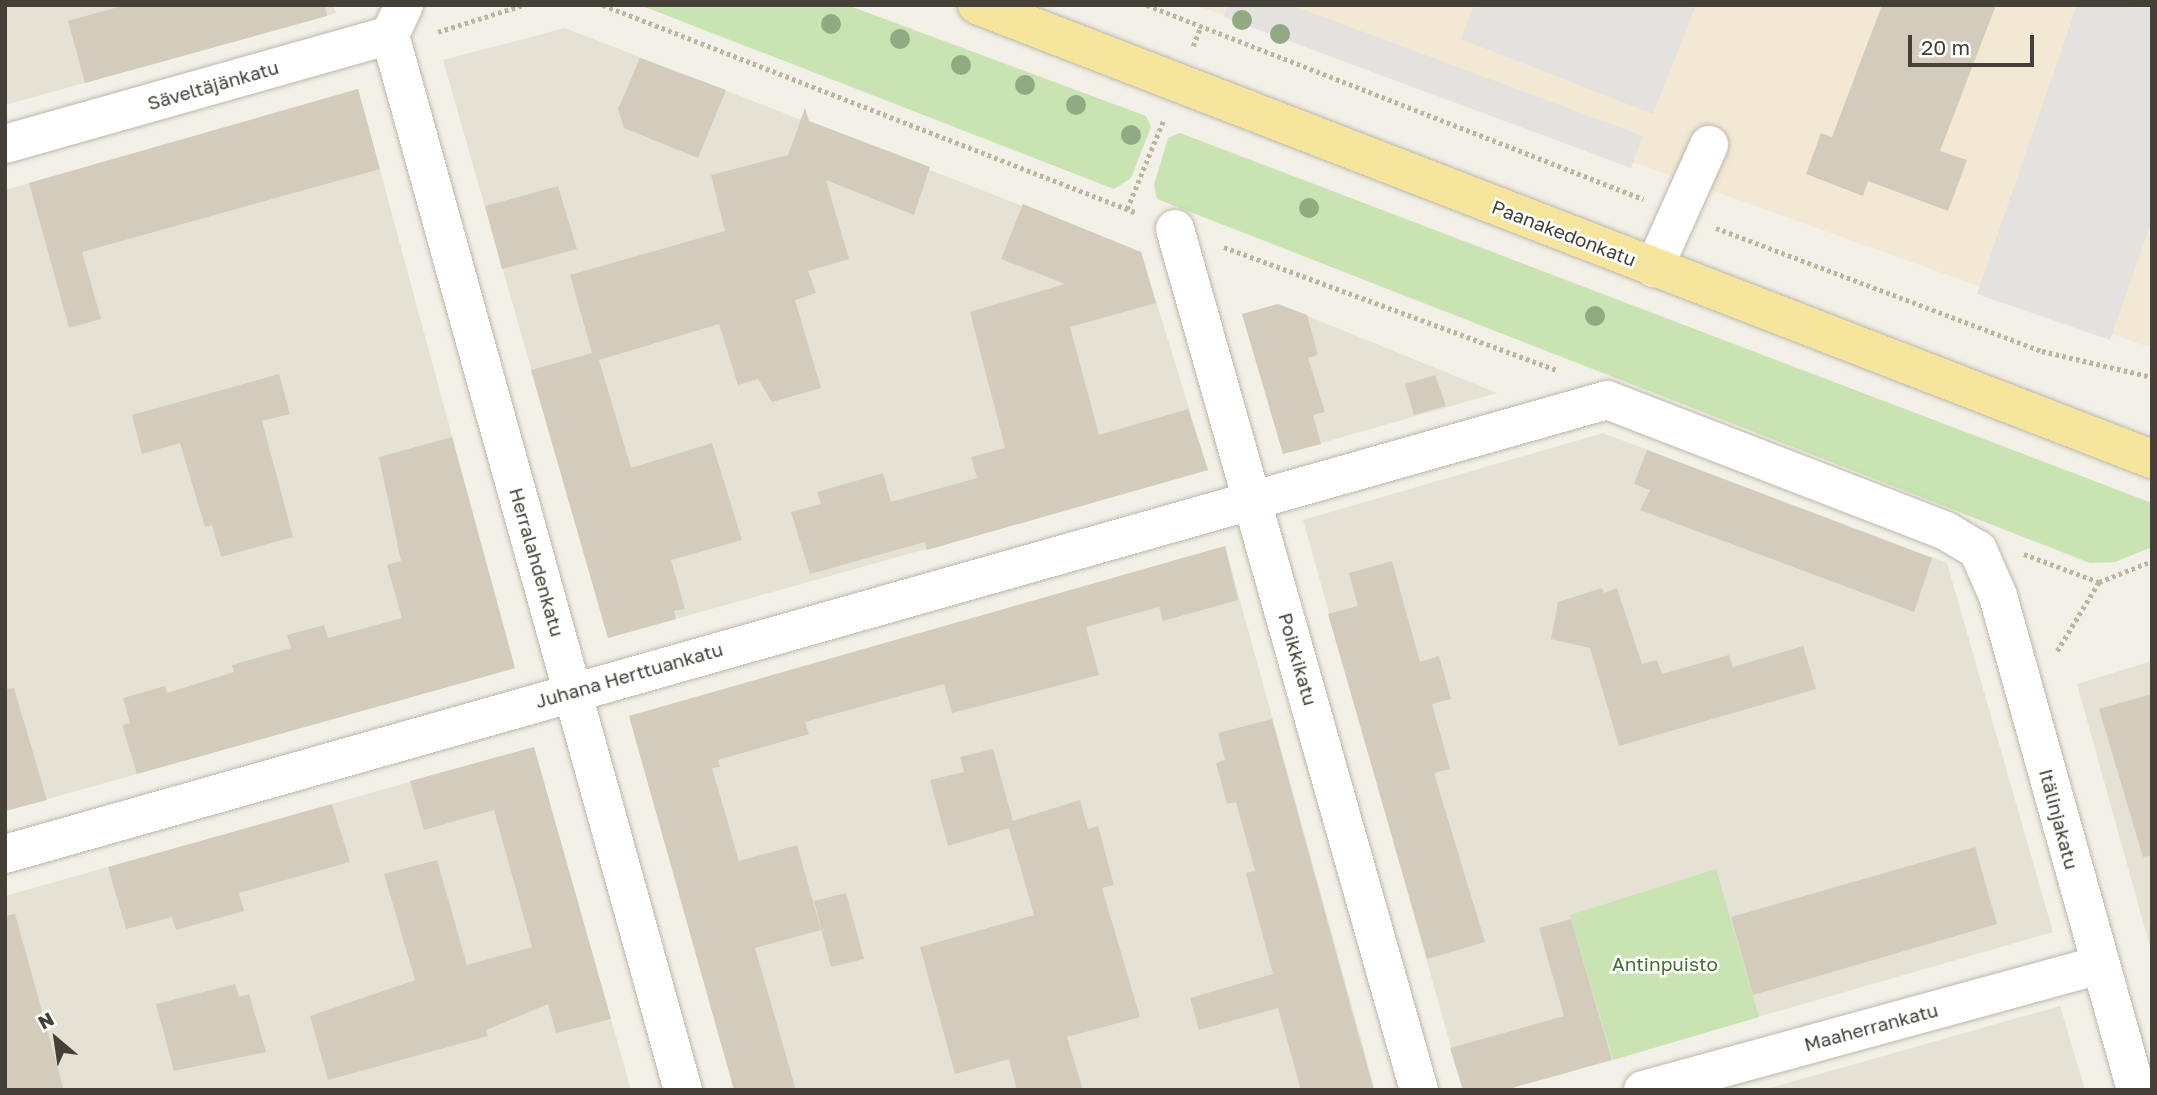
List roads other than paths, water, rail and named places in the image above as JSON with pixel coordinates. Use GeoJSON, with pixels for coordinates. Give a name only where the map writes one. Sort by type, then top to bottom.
{"type":"FeatureCollection","features":[{"type":"Feature","properties":{"kind":"main road","name":"Paanakedonkatu"},"geometry":{"type":"LineString","coordinates":[[977,5],[2152,459]]}},
{"type":"Feature","properties":{"kind":"street","name":"Säveltäjänkatu"},"geometry":{"type":"LineString","coordinates":[[5,144],[397,20]]}},
{"type":"Feature","properties":{"kind":"street","name":"Herralahdenkatu"},"geometry":{"type":"LineString","coordinates":[[397,20],[573,691],[682,1090]]}},
{"type":"Feature","properties":{"kind":"street"},"geometry":{"type":"LineString","coordinates":[[1654,268],[1676,212],[1709,145]]}},
{"type":"Feature","properties":{"kind":"street","name":"Poikkikatu"},"geometry":{"type":"LineString","coordinates":[[1175,229],[1419,1090]]}},
{"type":"Feature","properties":{"kind":"street","name":"Itälinjakatu"},"geometry":{"type":"LineString","coordinates":[[1252,498],[1606,400],[1946,531],[1978,550],[1998,596],[2136,1090]]}},
{"type":"Feature","properties":{"kind":"street","name":"Juhana Herttuankatu"},"geometry":{"type":"LineString","coordinates":[[5,854],[1252,498]]}},
{"type":"Feature","properties":{"kind":"street","name":"Maaherrankatu"},"geometry":{"type":"LineString","coordinates":[[1643,1090],[2099,965]]}},
{"type":"Feature","properties":{"kind":"park label","name":"Antinpuisto"},"geometry":{"type":"Point","coordinates":[1665,964]}}]}
